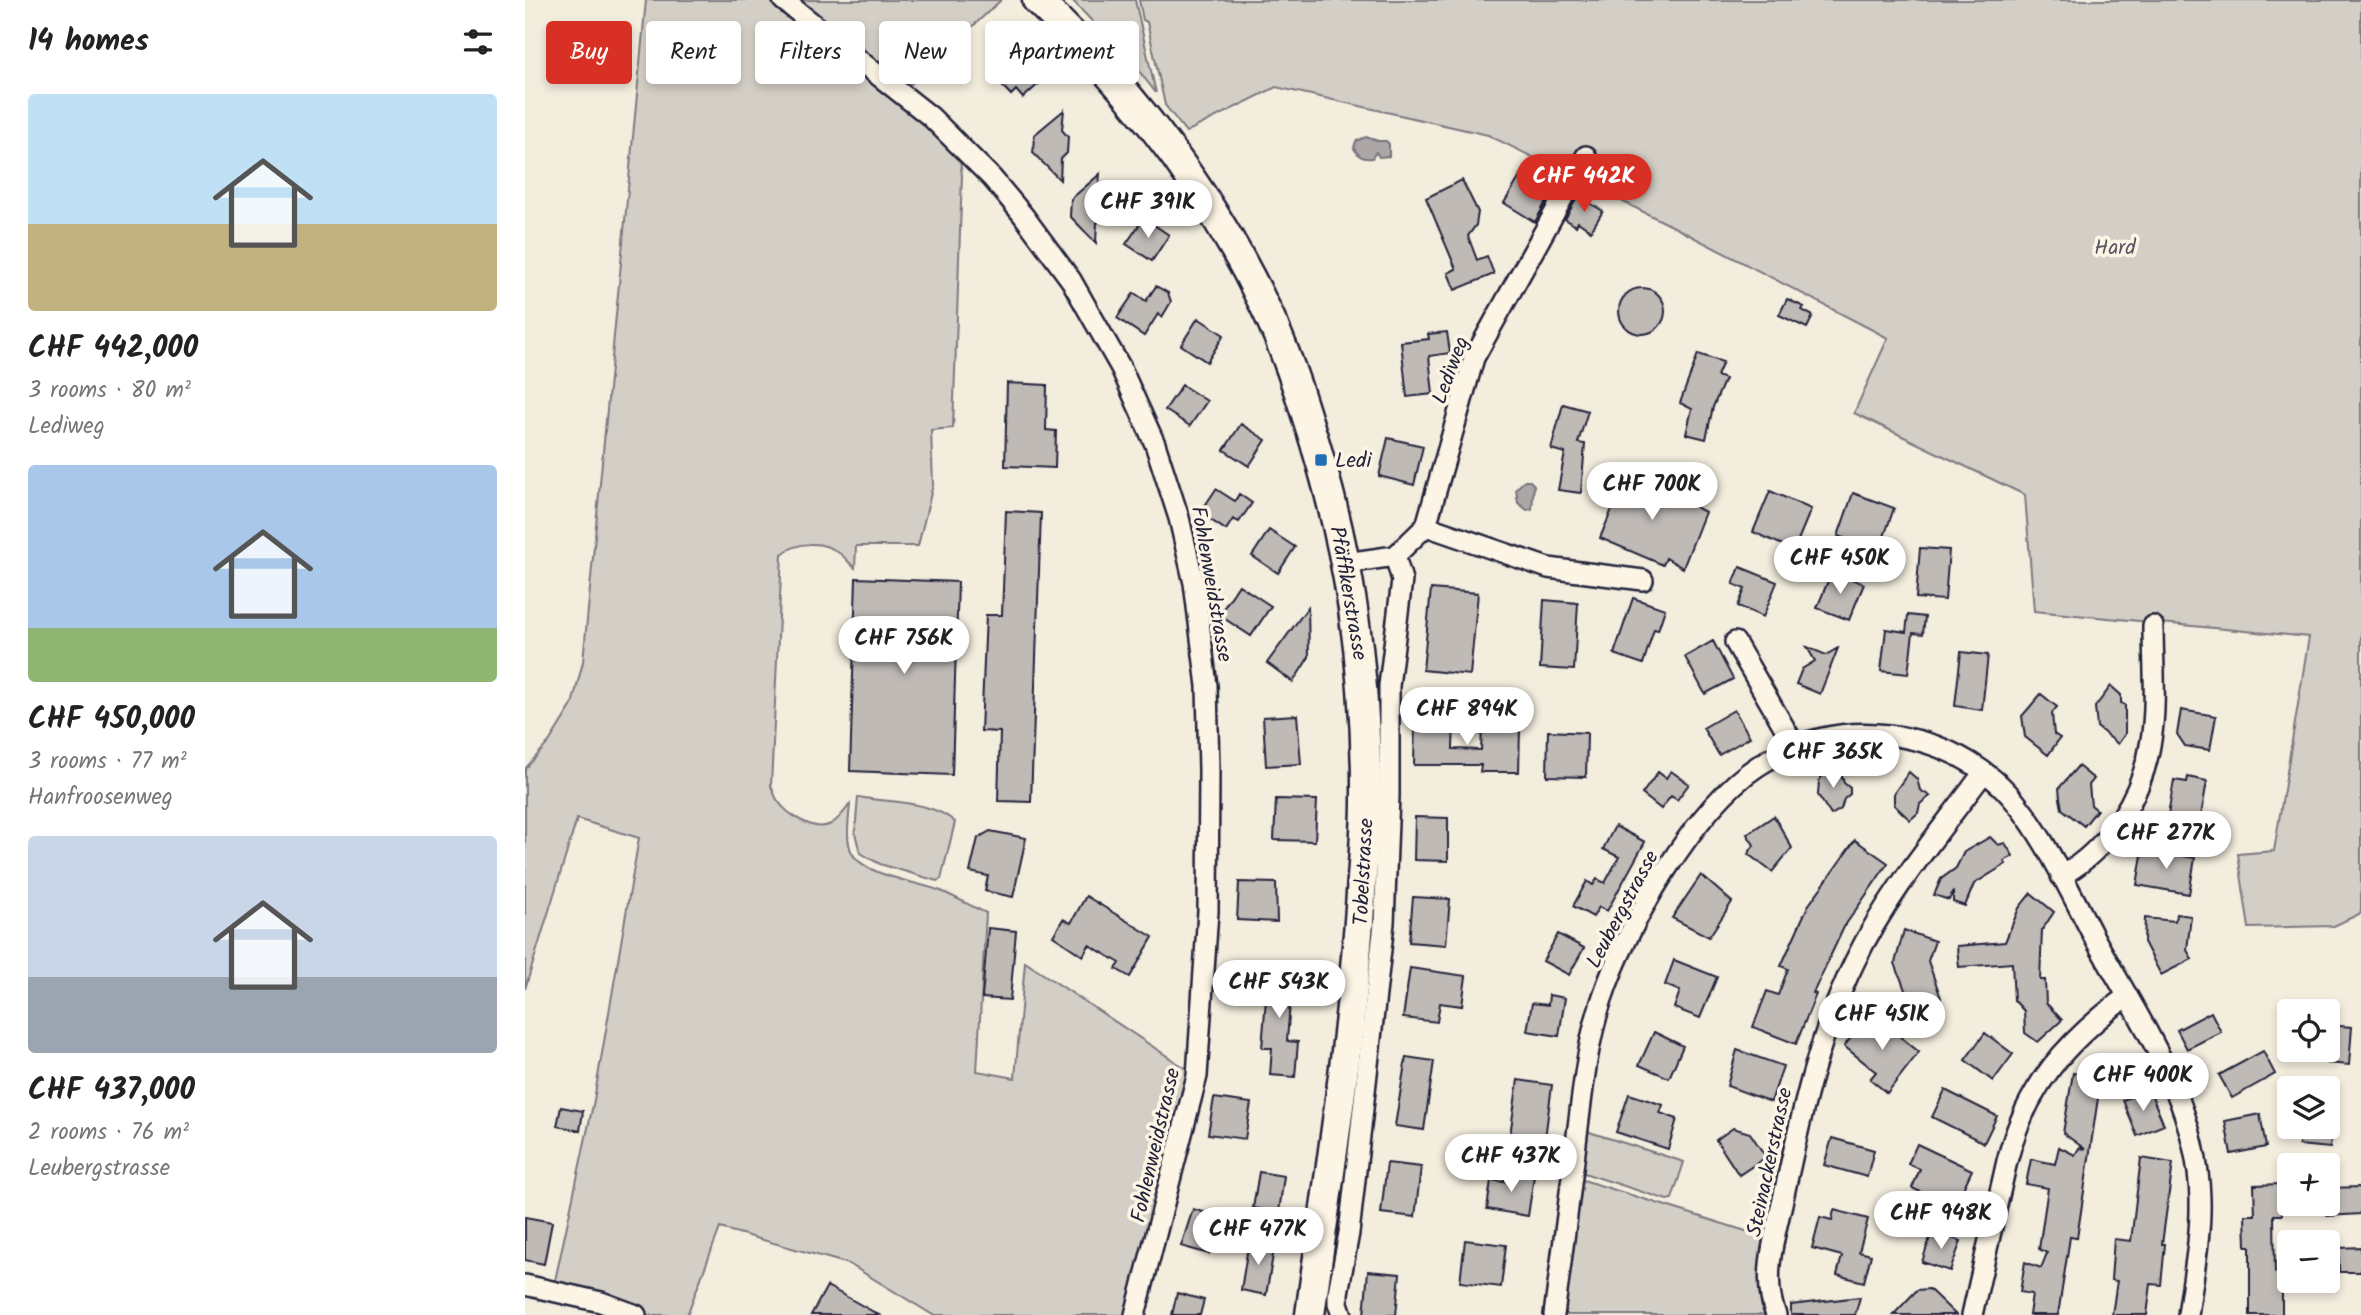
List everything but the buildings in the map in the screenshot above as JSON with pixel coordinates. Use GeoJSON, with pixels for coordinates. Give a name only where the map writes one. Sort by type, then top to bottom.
{"type":"FeatureCollection","features":[{"type":"Feature","properties":{"kind":"main road","name":"Pfäffikerstrasse"},"geometry":{"type":"LineString","coordinates":[[1037,0],[1131,99],[1192,181],[1240,259],[1285,351],[1321,460],[1346,563],[1364,685],[1367,804],[1349,1029],[1310,1315]]}},
{"type":"Feature","properties":{"kind":"street","name":"Fohlenweidstrasse"},"geometry":{"type":"LineString","coordinates":[[783,0],[931,117],[985,170],[1023,215],[1071,280],[1121,368],[1155,444],[1179,518],[1193,583],[1207,686],[1208,911],[1197,1076],[1135,1315]]}},
{"type":"Feature","properties":{"kind":"street","name":"Lediweg"},"geometry":{"type":"LineString","coordinates":[[1395,556],[1426,526],[1474,358],[1586,156]]}},
{"type":"Feature","properties":{"kind":"street"},"geometry":{"type":"LineString","coordinates":[[1426,526],[1548,568],[1643,580]]}},
{"type":"Feature","properties":{"kind":"street"},"geometry":{"type":"LineString","coordinates":[[1346,563],[1395,556]]}},
{"type":"Feature","properties":{"kind":"street","name":"Tobelstrasse"},"geometry":{"type":"LineString","coordinates":[[1342,1315],[1338,1293],[1349,1233],[1384,923],[1389,796],[1389,686],[1402,580],[1395,556]]}},
{"type":"Feature","properties":{"kind":"street"},"geometry":{"type":"LineString","coordinates":[[2061,876],[2079,866],[2104,841],[2126,811],[2147,761],[2153,722],[2153,626]]}},
{"type":"Feature","properties":{"kind":"street"},"geometry":{"type":"LineString","coordinates":[[1735,642],[1795,746]]}},
{"type":"Feature","properties":{"kind":"street","name":"Leubergstrasse"},"geometry":{"type":"LineString","coordinates":[[1554,1315],[1594,1024],[1616,962],[1659,881],[1703,820],[1731,789],[1755,768],[1795,746],[1857,733],[1897,736],[1940,747],[1984,772],[2020,807],[2061,876],[2127,996],[2174,1086],[2186,1115],[2196,1156],[2200,1217],[2188,1315]]}},
{"type":"Feature","properties":{"kind":"street","name":"Steinackerstrasse"},"geometry":{"type":"LineString","coordinates":[[1776,1315],[1770,1301],[1769,1269],[1806,1096],[1825,1030],[1856,959],[1884,910],[1984,772]]}},
{"type":"Feature","properties":{"kind":"street"},"geometry":{"type":"LineString","coordinates":[[1972,1315],[2009,1152],[2022,1115],[2070,1043],[2127,996]]}},
{"type":"Feature","properties":{"kind":"street"},"geometry":{"type":"LineString","coordinates":[[525,1284],[601,1302],[636,1315]]}},
{"type":"Feature","properties":{"kind":"green space"},"geometry":{"type":"Polygon","coordinates":[[[646,0],[770,0],[797,21],[755,21],[755,84],[865,84],[865,75],[950,147],[960,161],[962,175],[953,428],[931,430],[933,485],[918,546],[856,546],[855,568],[839,553],[817,544],[795,547],[782,554],[771,786],[782,806],[802,821],[817,826],[834,822],[850,804],[849,842],[858,861],[880,873],[941,891],[986,913],[977,1071],[1015,1078],[1025,962],[1197,1076],[1135,1315],[933,1315],[849,1264],[720,1228],[687,1315],[636,1315],[553,1290],[594,1100],[639,838],[577,819],[525,989],[525,769],[549,742],[572,705],[583,662],[646,0]]]}},
{"type":"Feature","properties":{"kind":"green space"},"geometry":{"type":"Polygon","coordinates":[[[798,0],[1001,0],[971,28],[971,21],[879,21],[879,64],[865,53],[865,21],[825,21],[798,0]]]}},
{"type":"Feature","properties":{"kind":"green space"},"geometry":{"type":"Polygon","coordinates":[[[1072,0],[1135,0],[1156,93],[1139,71],[1139,21],[1092,21],[1072,0]]]}},
{"type":"Feature","properties":{"kind":"green space","name":"Hard"},"geometry":{"type":"Polygon","coordinates":[[[1139,0],[2361,0],[2361,913],[2334,926],[2249,928],[2238,854],[2274,851],[2309,637],[2034,611],[2025,495],[1854,413],[1888,338],[1670,225],[1488,135],[1276,87],[1186,132],[1165,105],[1147,22],[1143,20],[1139,0]]]}},
{"type":"Feature","properties":{"kind":"green space"},"geometry":{"type":"Polygon","coordinates":[[[858,797],[921,806],[955,822],[941,879],[937,881],[880,864],[860,853],[855,833],[858,797]]]}},
{"type":"Feature","properties":{"kind":"green space"},"geometry":{"type":"Polygon","coordinates":[[[1586,1131],[1684,1162],[1672,1199],[1667,1200],[1581,1172],[1586,1131]]]}},
{"type":"Feature","properties":{"kind":"green space"},"geometry":{"type":"Polygon","coordinates":[[[1580,1179],[1768,1238],[1761,1290],[1764,1315],[1563,1315],[1580,1179]]]}},
{"type":"Feature","properties":{"kind":"shaded area"},"geometry":{"type":"Polygon","coordinates":[[[1366,137],[1386,141],[1389,144],[1389,156],[1379,157],[1376,152],[1372,158],[1359,155],[1354,148],[1356,141],[1366,137]]]}},
{"type":"Feature","properties":{"kind":"shaded area"},"geometry":{"type":"Polygon","coordinates":[[[1524,481],[1530,481],[1534,485],[1532,509],[1527,510],[1518,503],[1516,489],[1524,481]]]}},
{"type":"Feature","properties":{"kind":"place","name":"Ledi"},"geometry":{"type":"Point","coordinates":[1321,460]}}]}
